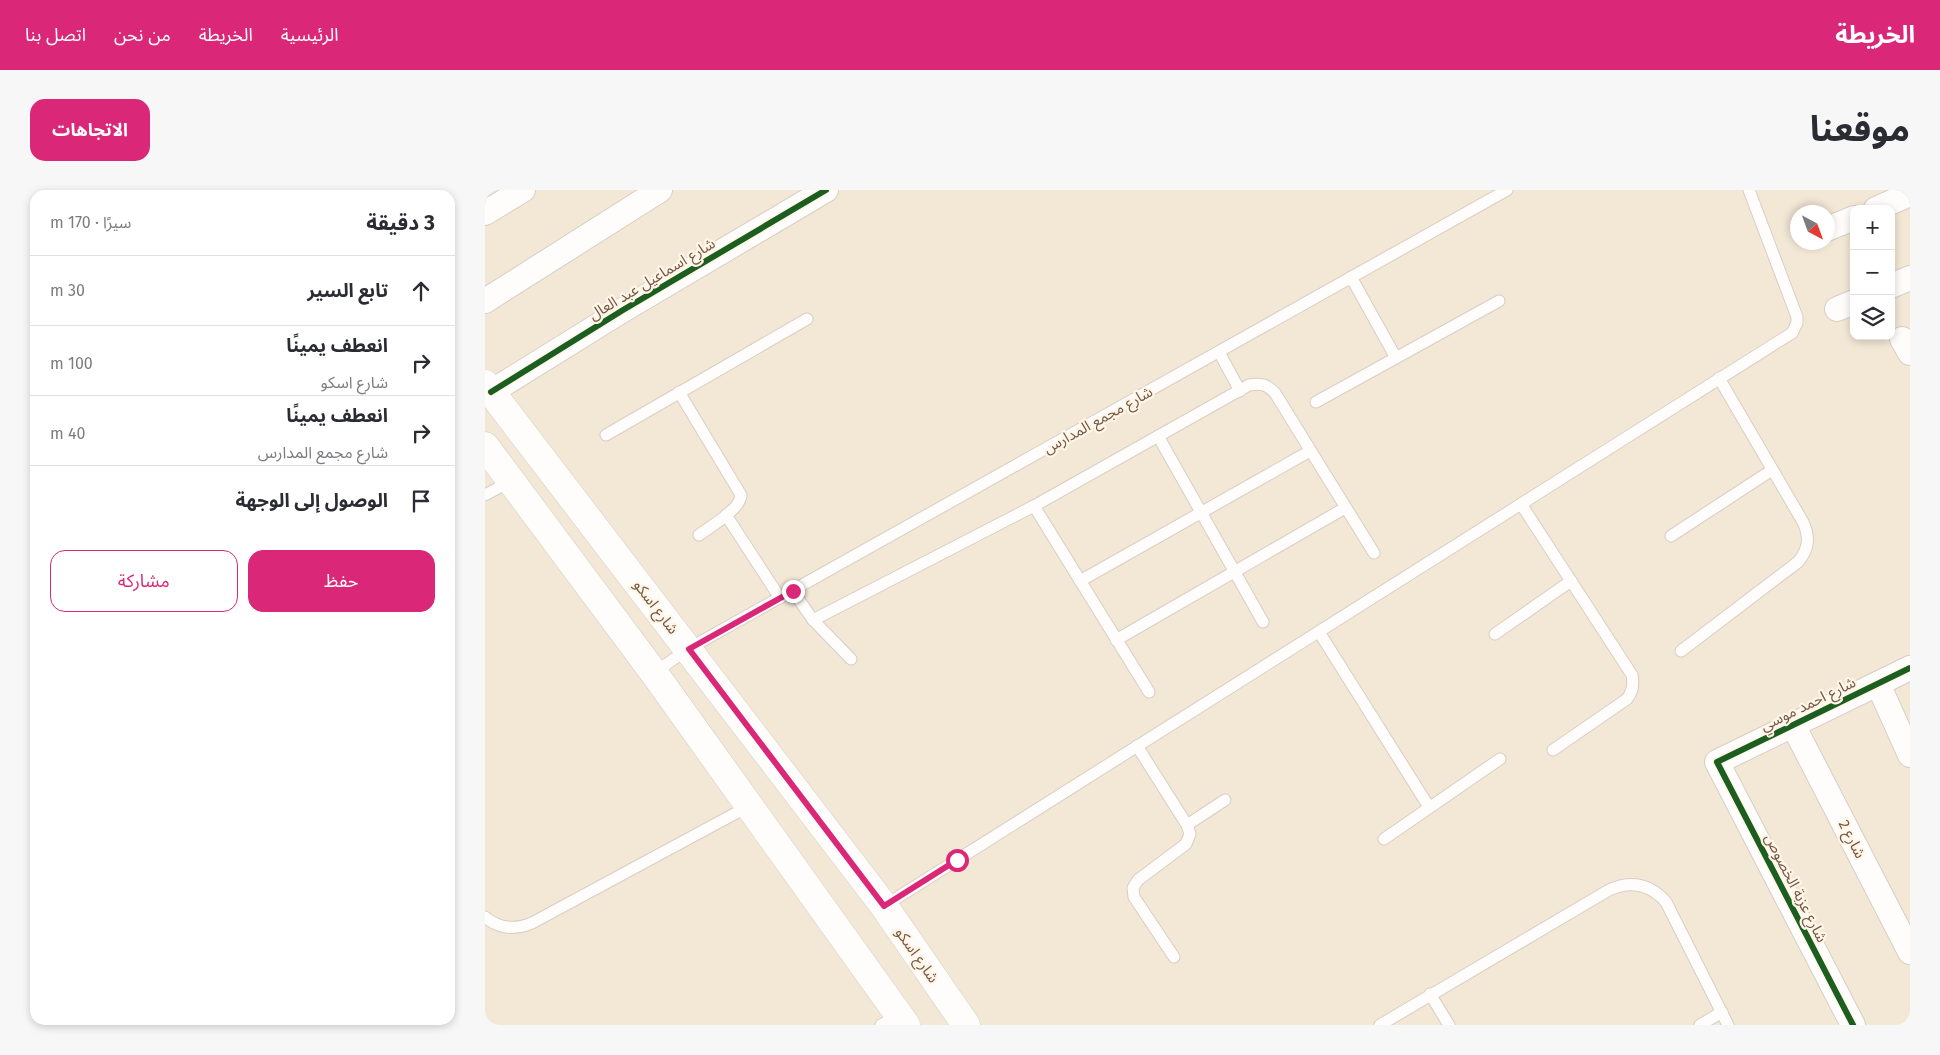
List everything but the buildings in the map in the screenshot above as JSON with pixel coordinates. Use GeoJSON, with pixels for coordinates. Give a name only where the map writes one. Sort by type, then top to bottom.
{"type":"FeatureCollection","features":[{"type":"Feature","properties":{"kind":"main road","name":"شارع اسكو"},"geometry":{"type":"LineString","coordinates":[[488,388],[884,906],[966,1025]]}},
{"type":"Feature","properties":{"kind":"main road"},"geometry":{"type":"LineString","coordinates":[[485,446],[654,673],[749,806],[895,1022]]}},
{"type":"Feature","properties":{"kind":"street"},"geometry":{"type":"LineString","coordinates":[[485,213],[523,190]]}},
{"type":"Feature","properties":{"kind":"street"},"geometry":{"type":"LineString","coordinates":[[485,301],[660,190]]}},
{"type":"Feature","properties":{"kind":"street","name":"شارع اسماعيل عبد العال"},"geometry":{"type":"LineString","coordinates":[[488,388],[826,190]]}},
{"type":"Feature","properties":{"kind":"street"},"geometry":{"type":"LineString","coordinates":[[1885,205],[1910,194]]}},
{"type":"Feature","properties":{"kind":"street"},"geometry":{"type":"LineString","coordinates":[[1835,226],[1850,220]]}},
{"type":"Feature","properties":{"kind":"street"},"geometry":{"type":"LineString","coordinates":[[1895,284],[1910,278]]}},
{"type":"Feature","properties":{"kind":"street","name":"شارع احمد موسي"},"geometry":{"type":"LineString","coordinates":[[1717,762],[1910,668]]}},
{"type":"Feature","properties":{"kind":"street"},"geometry":{"type":"LineString","coordinates":[[1878,684],[1910,755]]}},
{"type":"Feature","properties":{"kind":"street","name":"شارع 2"},"geometry":{"type":"LineString","coordinates":[[1793,726],[1910,952]]}},
{"type":"Feature","properties":{"kind":"street","name":"شارع عزبة الخصوص"},"geometry":{"type":"LineString","coordinates":[[1717,762],[1853,1025]]}},
{"type":"Feature","properties":{"kind":"lane","name":"شارع مجمع المدارس"},"geometry":{"type":"LineString","coordinates":[[654,673],[689,649],[1507,190]]}},
{"type":"Feature","properties":{"kind":"lane"},"geometry":{"type":"LineString","coordinates":[[884,906],[1792,333],[1797,323],[1797,317],[1749,190]]}},
{"type":"Feature","properties":{"kind":"lane"},"geometry":{"type":"LineString","coordinates":[[1351,278],[1396,358]]}},
{"type":"Feature","properties":{"kind":"lane"},"geometry":{"type":"LineString","coordinates":[[1316,402],[1499,301]]}},
{"type":"Feature","properties":{"kind":"lane"},"geometry":{"type":"LineString","coordinates":[[606,434],[807,319]]}},
{"type":"Feature","properties":{"kind":"lane"},"geometry":{"type":"LineString","coordinates":[[1219,352],[1240,390]]}},
{"type":"Feature","properties":{"kind":"lane"},"geometry":{"type":"LineString","coordinates":[[1681,651],[1798,562],[1803,555],[1808,539],[1806,530],[1719,378]]}},
{"type":"Feature","properties":{"kind":"lane"},"geometry":{"type":"LineString","coordinates":[[813,620],[1034,506],[1240,390],[1256,384],[1263,384],[1270,388],[1374,553]]}},
{"type":"Feature","properties":{"kind":"lane"},"geometry":{"type":"LineString","coordinates":[[679,392],[739,490],[740,500],[738,505],[699,535]]}},
{"type":"Feature","properties":{"kind":"lane"},"geometry":{"type":"LineString","coordinates":[[1158,436],[1263,622]]}},
{"type":"Feature","properties":{"kind":"lane"},"geometry":{"type":"LineString","coordinates":[[1080,581],[1310,451]]}},
{"type":"Feature","properties":{"kind":"lane"},"geometry":{"type":"LineString","coordinates":[[1671,536],[1772,470]]}},
{"type":"Feature","properties":{"kind":"lane"},"geometry":{"type":"LineString","coordinates":[[485,495],[511,481]]}},
{"type":"Feature","properties":{"kind":"lane"},"geometry":{"type":"LineString","coordinates":[[1521,504],[1632,674],[1633,688],[1627,699],[1553,750]]}},
{"type":"Feature","properties":{"kind":"lane"},"geometry":{"type":"LineString","coordinates":[[1034,506],[1149,692]]}},
{"type":"Feature","properties":{"kind":"lane"},"geometry":{"type":"LineString","coordinates":[[1117,640],[1345,508]]}},
{"type":"Feature","properties":{"kind":"lane"},"geometry":{"type":"LineString","coordinates":[[726,514],[780,598]]}},
{"type":"Feature","properties":{"kind":"lane"},"geometry":{"type":"LineString","coordinates":[[1495,634],[1571,581]]}},
{"type":"Feature","properties":{"kind":"lane"},"geometry":{"type":"LineString","coordinates":[[793,591],[813,620],[851,659]]}},
{"type":"Feature","properties":{"kind":"lane"},"geometry":{"type":"LineString","coordinates":[[1319,632],[1429,807]]}},
{"type":"Feature","properties":{"kind":"lane"},"geometry":{"type":"LineString","coordinates":[[1137,746],[1187,825],[1190,834],[1186,844],[1138,880],[1133,888],[1134,897],[1174,958]]}},
{"type":"Feature","properties":{"kind":"lane"},"geometry":{"type":"LineString","coordinates":[[1384,839],[1500,759]]}},
{"type":"Feature","properties":{"kind":"lane"},"geometry":{"type":"LineString","coordinates":[[1187,825],[1225,800]]}},
{"type":"Feature","properties":{"kind":"lane"},"geometry":{"type":"LineString","coordinates":[[485,917],[489,921],[506,927],[515,928],[532,923],[749,806]]}},
{"type":"Feature","properties":{"kind":"lane"},"geometry":{"type":"LineString","coordinates":[[1380,1025],[1609,890],[1629,884],[1650,888],[1665,902],[1728,1025]]}},
{"type":"Feature","properties":{"kind":"lane"},"geometry":{"type":"LineString","coordinates":[[1430,994],[1449,1025]]}},
{"type":"Feature","properties":{"kind":"lane"},"geometry":{"type":"LineString","coordinates":[[1700,1025],[1722,1012]]}},
{"type":"Feature","properties":{"kind":"shaded area"},"geometry":{"type":"Polygon","coordinates":[[[485,190],[1910,190],[1910,1025],[485,1025],[485,190]]]}},
{"type":"Feature","properties":{"kind":"cycle path"},"geometry":{"type":"LineString","coordinates":[[491,392],[623,310],[826,190]]}},
{"type":"Feature","properties":{"kind":"cycle path"},"geometry":{"type":"LineString","coordinates":[[1853,1025],[1717,762],[1910,668]]}},
{"type":"Feature","properties":{"kind":"route"},"geometry":{"type":"LineString","coordinates":[[793,591],[689,649],[884,906],[957,860]]}}]}
